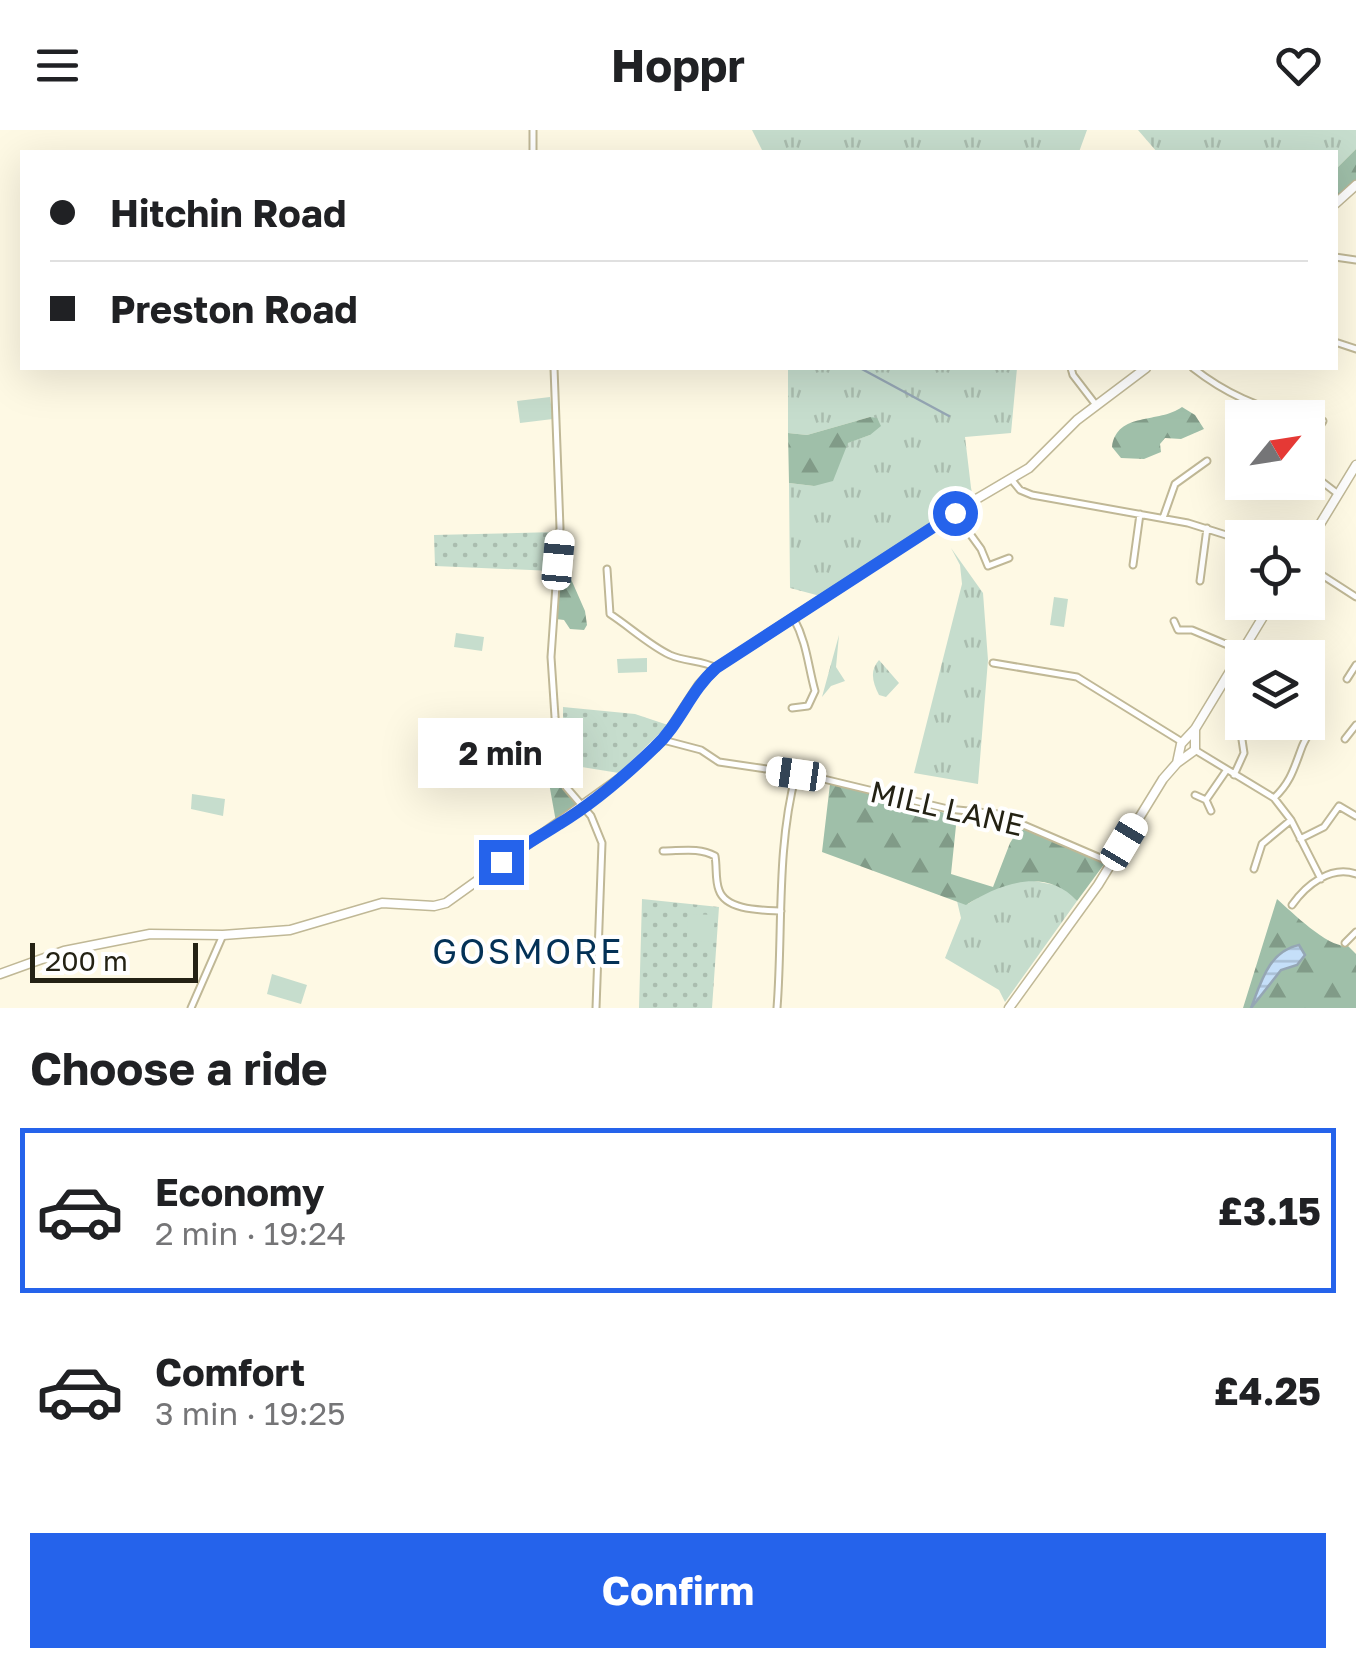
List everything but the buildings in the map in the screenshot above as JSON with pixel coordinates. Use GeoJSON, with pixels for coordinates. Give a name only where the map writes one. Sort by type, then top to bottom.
{"type":"FeatureCollection","features":[{"type":"Feature","properties":{"kind":"street"},"geometry":{"type":"LineString","coordinates":[[554,370],[560,528],[552,657],[557,761],[566,787],[598,828],[603,855],[596,1008]]}},
{"type":"Feature","properties":{"kind":"street"},"geometry":{"type":"LineString","coordinates":[[1072,370],[1096,405]]}},
{"type":"Feature","properties":{"kind":"street"},"geometry":{"type":"LineString","coordinates":[[0,974],[64,951],[150,934],[223,936],[304,928],[382,903],[446,904],[528,841],[584,806],[662,740],[716,668],[1035,463],[1096,405],[1143,370]]}},
{"type":"Feature","properties":{"kind":"street"},"geometry":{"type":"LineString","coordinates":[[1196,370],[1242,400]]}},
{"type":"Feature","properties":{"kind":"street"},"geometry":{"type":"LineString","coordinates":[[1164,518],[1175,484],[1207,461]]}},
{"type":"Feature","properties":{"kind":"street"},"geometry":{"type":"LineString","coordinates":[[1322,520],[1356,465]]}},
{"type":"Feature","properties":{"kind":"street"},"geometry":{"type":"LineString","coordinates":[[1011,478],[1020,490],[1032,495],[1164,518],[1225,534]]}},
{"type":"Feature","properties":{"kind":"street"},"geometry":{"type":"LineString","coordinates":[[1325,484],[1338,494]]}},
{"type":"Feature","properties":{"kind":"street"},"geometry":{"type":"LineString","coordinates":[[955,513],[988,566],[1009,558]]}},
{"type":"Feature","properties":{"kind":"street"},"geometry":{"type":"LineString","coordinates":[[1133,565],[1140,514]]}},
{"type":"Feature","properties":{"kind":"street"},"geometry":{"type":"LineString","coordinates":[[1200,581],[1207,528]]}},
{"type":"Feature","properties":{"kind":"street"},"geometry":{"type":"LineString","coordinates":[[606,568],[610,614],[662,651],[716,668]]}},
{"type":"Feature","properties":{"kind":"street"},"geometry":{"type":"LineString","coordinates":[[1325,577],[1356,596]]}},
{"type":"Feature","properties":{"kind":"street"},"geometry":{"type":"LineString","coordinates":[[792,708],[808,706],[815,692],[808,651],[794,619]]}},
{"type":"Feature","properties":{"kind":"street"},"geometry":{"type":"LineString","coordinates":[[1174,620],[1178,630],[1192,630],[1225,644]]}},
{"type":"Feature","properties":{"kind":"street"},"geometry":{"type":"LineString","coordinates":[[993,663],[1077,677],[1274,798],[1321,878]]}},
{"type":"Feature","properties":{"kind":"street"},"geometry":{"type":"LineString","coordinates":[[1347,678],[1356,665]]}},
{"type":"Feature","properties":{"kind":"street"},"geometry":{"type":"LineString","coordinates":[[1009,1008],[1112,864],[1188,746],[1194,728],[1225,678]]}},
{"type":"Feature","properties":{"kind":"street"},"geometry":{"type":"LineString","coordinates":[[1345,739],[1356,725]]}},
{"type":"Feature","properties":{"kind":"street","name":"MILL LANE"},"geometry":{"type":"LineString","coordinates":[[662,740],[701,750],[719,762],[796,774],[922,804],[998,814],[1112,864]]}},
{"type":"Feature","properties":{"kind":"street"},"geometry":{"type":"LineString","coordinates":[[1234,775],[1244,753],[1242,740]]}},
{"type":"Feature","properties":{"kind":"street"},"geometry":{"type":"LineString","coordinates":[[1274,798],[1290,781],[1306,740]]}},
{"type":"Feature","properties":{"kind":"street"},"geometry":{"type":"LineString","coordinates":[[1206,800],[1226,771]]}},
{"type":"Feature","properties":{"kind":"street"},"geometry":{"type":"LineString","coordinates":[[778,1008],[781,911],[796,774]]}},
{"type":"Feature","properties":{"kind":"street"},"geometry":{"type":"LineString","coordinates":[[1196,795],[1206,800],[1211,811]]}},
{"type":"Feature","properties":{"kind":"street"},"geometry":{"type":"LineString","coordinates":[[1331,800],[1356,816]]}},
{"type":"Feature","properties":{"kind":"street"},"geometry":{"type":"LineString","coordinates":[[1300,839],[1324,827],[1339,806]]}},
{"type":"Feature","properties":{"kind":"street"},"geometry":{"type":"LineString","coordinates":[[1254,868],[1262,844],[1290,820]]}},
{"type":"Feature","properties":{"kind":"street"},"geometry":{"type":"LineString","coordinates":[[663,851],[703,850],[715,856],[719,891],[724,899],[732,904],[781,911]]}},
{"type":"Feature","properties":{"kind":"street"},"geometry":{"type":"LineString","coordinates":[[1292,906],[1304,890],[1321,878],[1340,870],[1356,874]]}},
{"type":"Feature","properties":{"kind":"street"},"geometry":{"type":"LineString","coordinates":[[1345,943],[1356,932]]}},
{"type":"Feature","properties":{"kind":"street"},"geometry":{"type":"LineString","coordinates":[[191,1008],[223,936]]}},
{"type":"Feature","properties":{"kind":"green space"},"geometry":{"type":"Polygon","coordinates":[[[752,130],[1087,130],[1080,150],[762,150],[752,130]]]}},
{"type":"Feature","properties":{"kind":"green space"},"geometry":{"type":"Polygon","coordinates":[[[1138,130],[1356,130],[1356,149],[1338,167],[1338,150],[1155,150],[1138,130]]]}},
{"type":"Feature","properties":{"kind":"green space"},"geometry":{"type":"Polygon","coordinates":[[[1356,149],[1356,180],[1338,195],[1338,167],[1356,149]]]}},
{"type":"Feature","properties":{"kind":"green space"},"geometry":{"type":"Polygon","coordinates":[[[788,370],[1017,370],[1011,433],[965,437],[972,496],[926,532],[824,597],[790,588],[789,483],[814,486],[847,443],[870,435],[870,417],[807,435],[788,433],[788,370]]]}},
{"type":"Feature","properties":{"kind":"green space"},"geometry":{"type":"Polygon","coordinates":[[[550,397],[553,419],[520,423],[517,401],[550,397]]]}},
{"type":"Feature","properties":{"kind":"green space"},"geometry":{"type":"Polygon","coordinates":[[[1182,407],[1195,415],[1204,429],[1181,439],[1165,438],[1160,444],[1161,452],[1144,459],[1121,458],[1112,447],[1122,428],[1130,423],[1182,407]]]}},
{"type":"Feature","properties":{"kind":"green space"},"geometry":{"type":"Polygon","coordinates":[[[877,418],[881,426],[848,443],[833,481],[814,486],[789,483],[788,433],[807,435],[877,418]]]}},
{"type":"Feature","properties":{"kind":"green space"},"geometry":{"type":"Polygon","coordinates":[[[556,532],[553,571],[435,566],[434,535],[556,532]]]}},
{"type":"Feature","properties":{"kind":"green space"},"geometry":{"type":"Polygon","coordinates":[[[951,548],[983,593],[988,660],[978,784],[914,773],[962,584],[960,565],[951,548]]]}},
{"type":"Feature","properties":{"kind":"green space"},"geometry":{"type":"Polygon","coordinates":[[[567,570],[585,611],[584,630],[570,629],[564,620],[556,619],[561,571],[567,570]]]}},
{"type":"Feature","properties":{"kind":"green space"},"geometry":{"type":"Polygon","coordinates":[[[1054,597],[1068,599],[1064,627],[1050,625],[1054,597]]]}},
{"type":"Feature","properties":{"kind":"green space"},"geometry":{"type":"Polygon","coordinates":[[[456,633],[484,637],[482,651],[454,647],[456,633]]]}},
{"type":"Feature","properties":{"kind":"green space"},"geometry":{"type":"Polygon","coordinates":[[[839,635],[836,667],[845,681],[831,686],[822,697],[839,635]]]}},
{"type":"Feature","properties":{"kind":"green space"},"geometry":{"type":"Polygon","coordinates":[[[647,658],[647,672],[618,673],[617,659],[647,658]]]}},
{"type":"Feature","properties":{"kind":"green space"},"geometry":{"type":"Polygon","coordinates":[[[879,660],[899,683],[886,697],[879,695],[874,682],[874,668],[879,660]]]}},
{"type":"Feature","properties":{"kind":"green space"},"geometry":{"type":"Polygon","coordinates":[[[563,707],[635,714],[668,725],[619,773],[563,764],[563,707]]]}},
{"type":"Feature","properties":{"kind":"green space"},"geometry":{"type":"Polygon","coordinates":[[[456,726],[463,738],[436,753],[429,740],[456,726]]]}},
{"type":"Feature","properties":{"kind":"green space"},"geometry":{"type":"Polygon","coordinates":[[[555,758],[561,780],[580,805],[556,822],[549,783],[550,759],[555,758]]]}},
{"type":"Feature","properties":{"kind":"green space"},"geometry":{"type":"Polygon","coordinates":[[[830,784],[957,816],[951,874],[993,887],[1020,827],[1105,863],[1077,901],[1052,884],[1023,882],[994,890],[966,905],[822,852],[830,784]]]}},
{"type":"Feature","properties":{"kind":"green space"},"geometry":{"type":"Polygon","coordinates":[[[192,794],[225,799],[223,816],[191,809],[192,794]]]}},
{"type":"Feature","properties":{"kind":"green space"},"geometry":{"type":"Polygon","coordinates":[[[1029,880],[1065,887],[1077,901],[1005,1002],[999,990],[945,958],[961,918],[957,901],[968,904],[994,887],[1029,880]]]}},
{"type":"Feature","properties":{"kind":"green space"},"geometry":{"type":"Polygon","coordinates":[[[642,899],[719,907],[712,1008],[639,1008],[642,899]]]}},
{"type":"Feature","properties":{"kind":"green space"},"geometry":{"type":"Polygon","coordinates":[[[1277,899],[1321,936],[1348,946],[1356,954],[1356,1008],[1243,1008],[1277,899]]]}},
{"type":"Feature","properties":{"kind":"green space"},"geometry":{"type":"Polygon","coordinates":[[[688,914],[715,915],[713,942],[687,940],[688,914]]]}},
{"type":"Feature","properties":{"kind":"green space"},"geometry":{"type":"Polygon","coordinates":[[[272,974],[307,985],[301,1004],[267,994],[272,974]]]}},
{"type":"Feature","properties":{"kind":"water"},"geometry":{"type":"Polygon","coordinates":[[[1299,945],[1305,955],[1297,965],[1281,970],[1251,1008],[1273,961],[1299,945]]]}},
{"type":"Feature","properties":{"kind":"waterway"},"geometry":{"type":"LineString","coordinates":[[864,370],[949,416]]}},
{"type":"Feature","properties":{"kind":"district","name":"GOSMORE"},"geometry":{"type":"Point","coordinates":[528,951]}},
{"type":"Feature","properties":{"kind":"route"},"geometry":{"type":"LineString","coordinates":[[501,862],[528,841],[560,824],[642,760],[672,728],[716,668],[955,513]]}}]}
